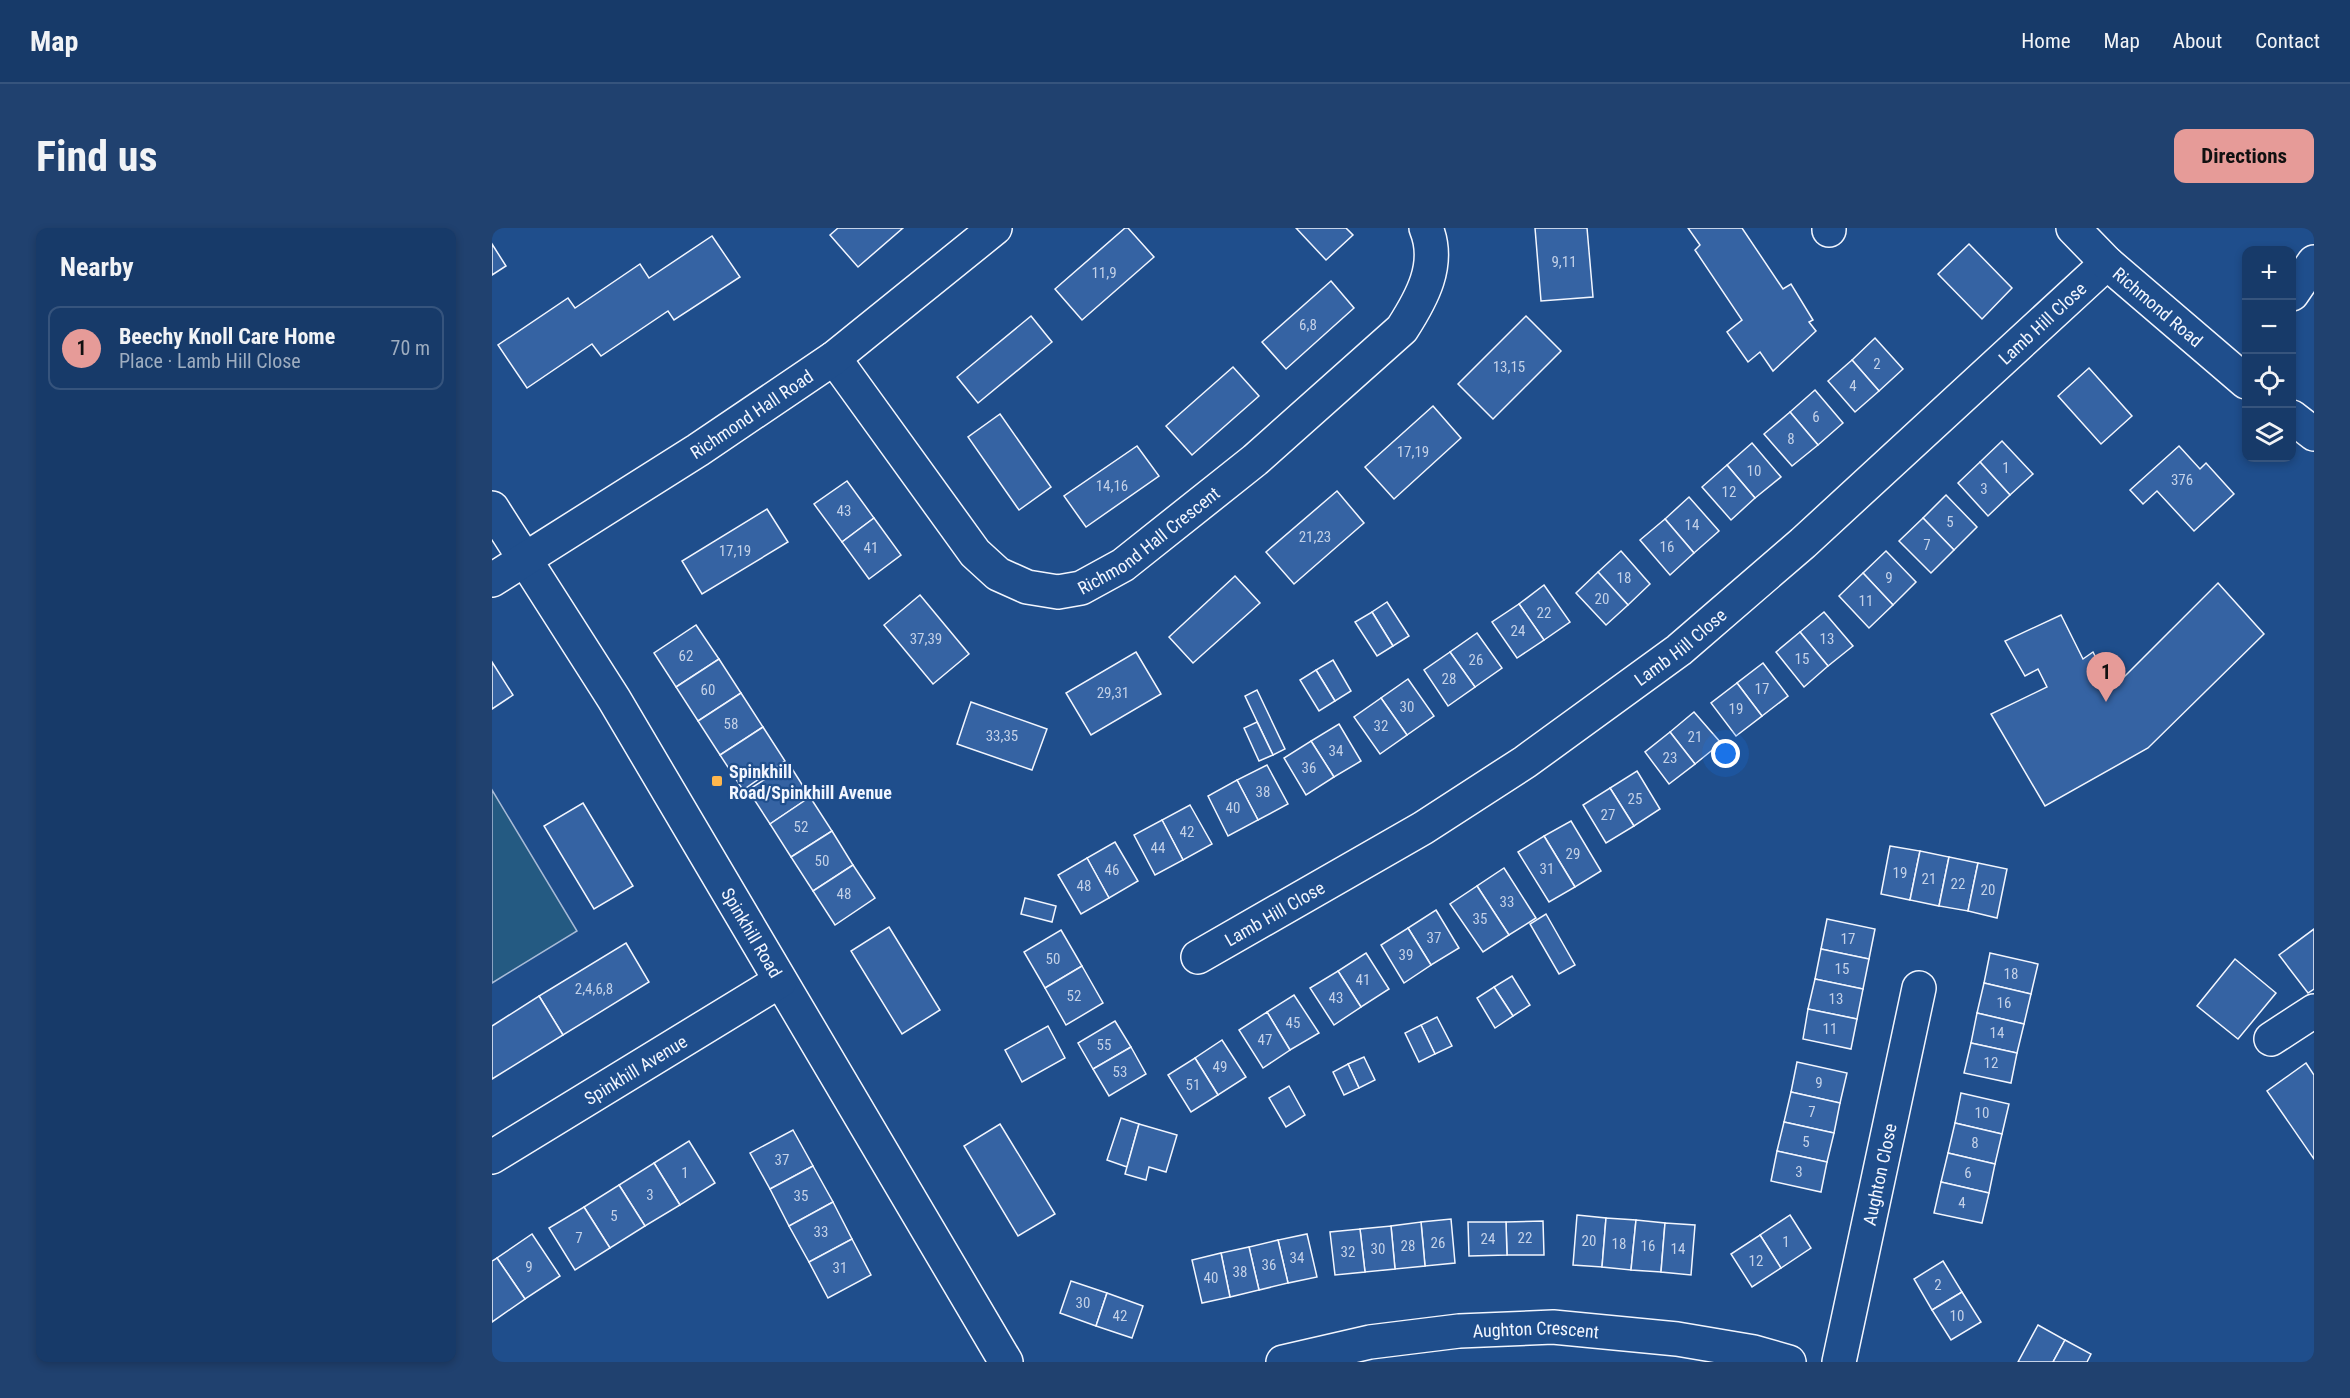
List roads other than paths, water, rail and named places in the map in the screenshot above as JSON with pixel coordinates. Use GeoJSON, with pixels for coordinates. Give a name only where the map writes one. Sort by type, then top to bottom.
{"type":"FeatureCollection","features":[{"type":"Feature","properties":{"kind":"street","name":"Richmond Hall Road"},"geometry":{"type":"LineString","coordinates":[[492,580],[698,450],[834,358],[995,228]]}},
{"type":"Feature","properties":{"kind":"street","name":"Richmond Hall Crescent"},"geometry":{"type":"LineString","coordinates":[[834,358],[975,553],[998,574],[1027,587],[1058,592],[1081,588],[1124,565],[1246,467],[1402,328],[1418,304],[1430,276],[1432,243],[1426,228]]}},
{"type":"Feature","properties":{"kind":"street","name":"Richmond Road"},"geometry":{"type":"LineString","coordinates":[[2073,228],[2107,263],[2242,370]]}},
{"type":"Feature","properties":{"kind":"street"},"geometry":{"type":"LineString","coordinates":[[2296,288],[2314,262]]}},
{"type":"Feature","properties":{"kind":"street","name":"Lamb Hill Close"},"geometry":{"type":"LineString","coordinates":[[1198,957],[1423,828],[1525,762],[1671,656],[1803,543],[2107,263]]}},
{"type":"Feature","properties":{"kind":"street"},"geometry":{"type":"LineString","coordinates":[[2296,420],[2314,434]]}},
{"type":"Feature","properties":{"kind":"street","name":"Spinkhill Road"},"geometry":{"type":"LineString","coordinates":[[492,508],[614,699],[1006,1362]]}},
{"type":"Feature","properties":{"kind":"street","name":"Spinkhill Avenue"},"geometry":{"type":"LineString","coordinates":[[492,1157],[780,981]]}},
{"type":"Feature","properties":{"kind":"street","name":"Aughton Close"},"geometry":{"type":"LineString","coordinates":[[1839,1362],[1919,988]]}},
{"type":"Feature","properties":{"kind":"street"},"geometry":{"type":"LineString","coordinates":[[2271,1040],[2314,1011]]}},
{"type":"Feature","properties":{"kind":"street","name":"Aughton Crescent"},"geometry":{"type":"LineString","coordinates":[[1283,1362],[1370,1342],[1459,1331],[1552,1327],[1677,1339],[1754,1352],[1789,1362]]}},
{"type":"Feature","properties":{"kind":"place","name":"Beechy Knoll Care Home"},"geometry":{"type":"Point","coordinates":[2106,702]}},
{"type":"Feature","properties":{"kind":"place","name":"Spinkhill Road/Spinkhill Avenue"},"geometry":{"type":"Point","coordinates":[717,781]}}]}
